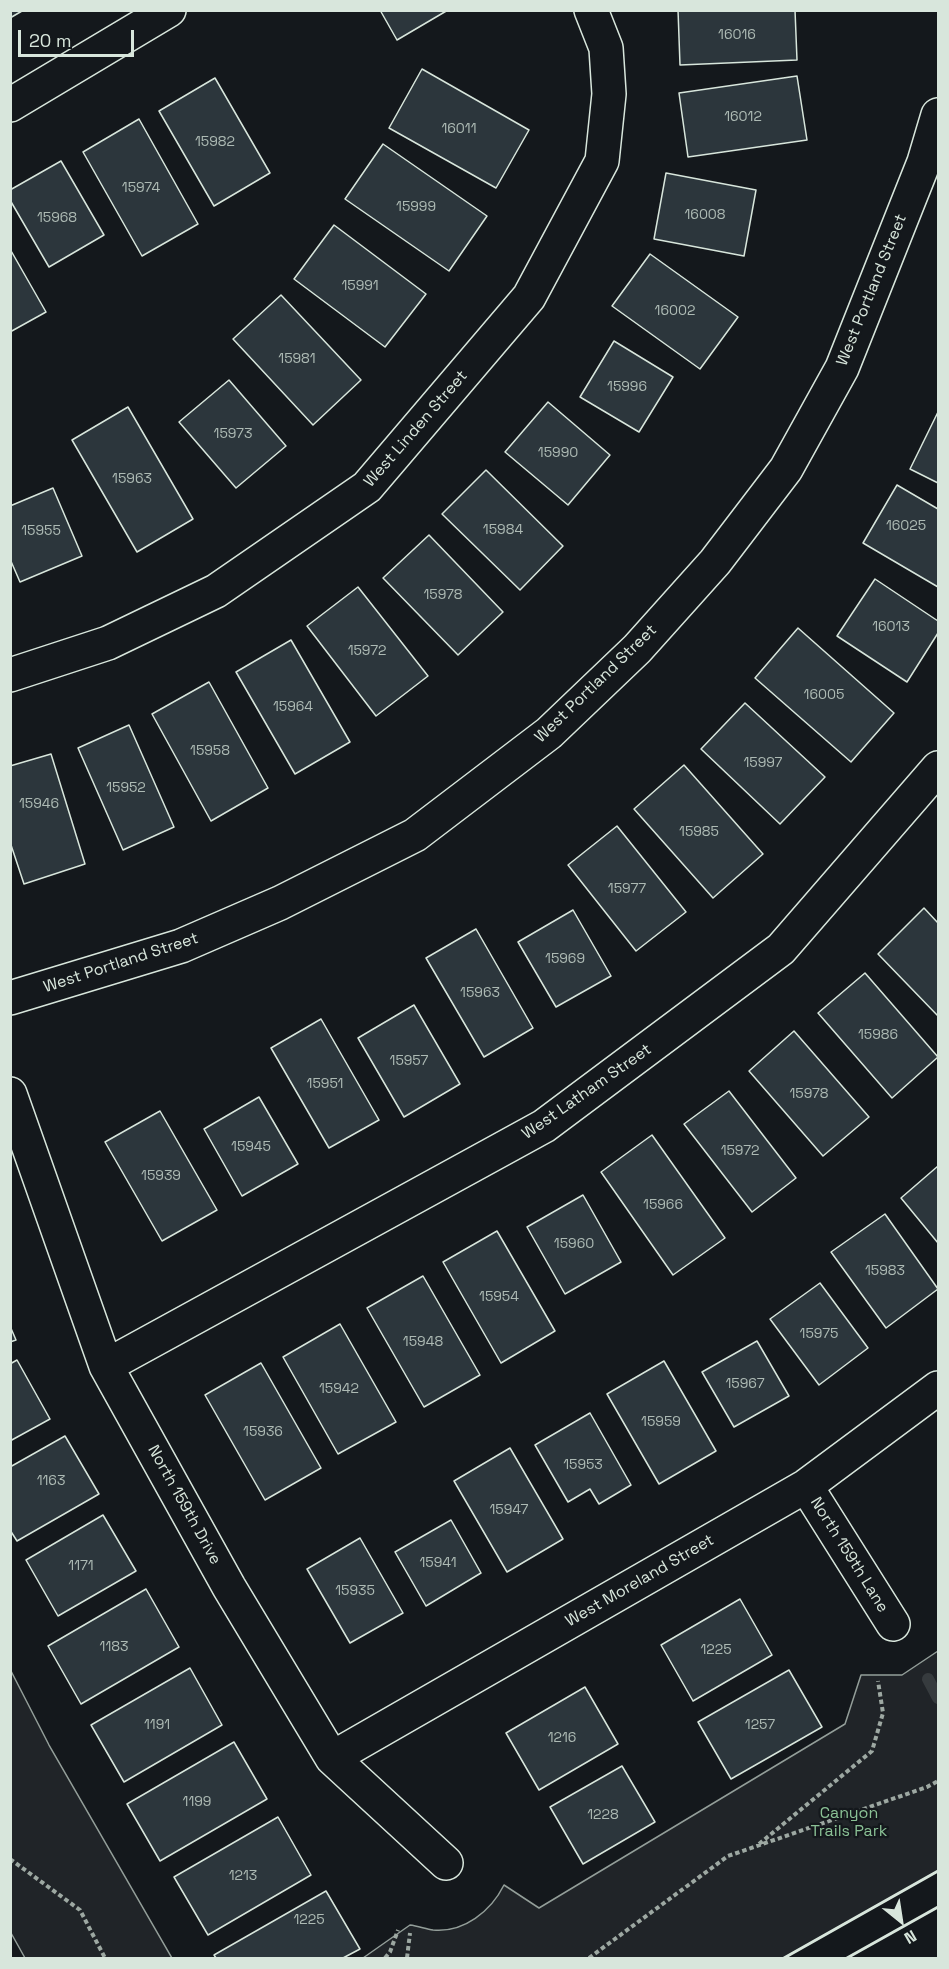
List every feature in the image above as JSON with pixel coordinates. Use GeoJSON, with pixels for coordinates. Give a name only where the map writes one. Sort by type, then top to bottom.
{"type":"FeatureCollection","features":[{"type":"Feature","properties":{"kind":"street"},"geometry":{"type":"LineString","coordinates":[[10,105],[170,10]]}},
{"type":"Feature","properties":{"kind":"street","name":"West Linden Street"},"geometry":{"type":"LineString","coordinates":[[10,675],[108,643],[216,591],[367,487],[529,297],[602,161],[609,94],[606,48],[591,10]]}},
{"type":"Feature","properties":{"kind":"street","name":"West Portland Street"},"geometry":{"type":"LineString","coordinates":[[10,998],[182,946],[280,903],[415,835],[549,733],[637,649],[707,571],[786,470],[842,368],[924,162],[939,115]]}},
{"type":"Feature","properties":{"kind":"street","name":"West Latham Street"},"geometry":{"type":"LineString","coordinates":[[106,1366],[544,1126],[781,949],[939,768]]}},
{"type":"Feature","properties":{"kind":"street","name":"North 159th Drive"},"geometry":{"type":"LineString","coordinates":[[10,1094],[106,1366],[229,1587],[332,1758],[446,1863]]}},
{"type":"Feature","properties":{"kind":"street","name":"West Moreland Street"},"geometry":{"type":"LineString","coordinates":[[332,1758],[806,1486],[939,1388]]}},
{"type":"Feature","properties":{"kind":"street","name":"North 159th Lane"},"geometry":{"type":"LineString","coordinates":[[806,1486],[893,1624]]}},
{"type":"Feature","properties":{"kind":"path"},"geometry":{"type":"LineString","coordinates":[[756,1846],[872,1751],[882,1713],[878,1681]]}},
{"type":"Feature","properties":{"kind":"path"},"geometry":{"type":"LineString","coordinates":[[589,1959],[728,1856],[939,1781]]}},
{"type":"Feature","properties":{"kind":"path"},"geometry":{"type":"LineString","coordinates":[[10,1859],[80,1910],[105,1959]]}},
{"type":"Feature","properties":{"kind":"path"},"geometry":{"type":"LineString","coordinates":[[385,1959],[398,1930]]}},
{"type":"Feature","properties":{"kind":"path"},"geometry":{"type":"LineString","coordinates":[[407,1959],[410,1933]]}},
{"type":"Feature","properties":{"kind":"green space","name":"Canyon Trails Park"},"geometry":{"type":"Polygon","coordinates":[[[938,1651],[938,1871],[784,1958],[363,1958],[410,1925],[444,1930],[466,1924],[492,1903],[504,1885],[539,1908],[845,1724],[861,1675],[902,1675],[938,1651]]]}},
{"type":"Feature","properties":{"kind":"green space"},"geometry":{"type":"Polygon","coordinates":[[[11,1671],[49,1745],[172,1958],[25,1958],[11,1933],[11,1671]]]}},
{"type":"Feature","properties":{"kind":"building"},"geometry":{"type":"Polygon","coordinates":[[[10,10],[22,10],[22,11],[10,18],[10,10]]]}},
{"type":"Feature","properties":{"kind":"building"},"geometry":{"type":"Polygon","coordinates":[[[380,10],[448,10],[397,40],[380,10]]]}},
{"type":"Feature","properties":{"kind":"building"},"geometry":{"type":"Polygon","coordinates":[[[678,10],[795,10],[797,60],[680,65],[678,10]]]}},
{"type":"Feature","properties":{"kind":"building"},"geometry":{"type":"Polygon","coordinates":[[[422,69],[529,130],[496,188],[389,128],[422,69]]]}},
{"type":"Feature","properties":{"kind":"building"},"geometry":{"type":"Polygon","coordinates":[[[797,76],[807,140],[688,157],[679,93],[797,76]]]}},
{"type":"Feature","properties":{"kind":"building"},"geometry":{"type":"Polygon","coordinates":[[[215,78],[270,173],[214,206],[159,111],[215,78]]]}},
{"type":"Feature","properties":{"kind":"building"},"geometry":{"type":"Polygon","coordinates":[[[139,119],[198,224],[142,256],[83,152],[139,119]]]}},
{"type":"Feature","properties":{"kind":"building"},"geometry":{"type":"Polygon","coordinates":[[[383,144],[487,216],[449,271],[345,199],[383,144]]]}},
{"type":"Feature","properties":{"kind":"building"},"geometry":{"type":"Polygon","coordinates":[[[61,161],[104,235],[49,267],[10,200],[10,190],[61,161]]]}},
{"type":"Feature","properties":{"kind":"building"},"geometry":{"type":"Polygon","coordinates":[[[666,173],[756,190],[744,256],[654,239],[666,173]]]}},
{"type":"Feature","properties":{"kind":"building"},"geometry":{"type":"Polygon","coordinates":[[[334,225],[426,294],[385,347],[294,279],[334,225]]]}},
{"type":"Feature","properties":{"kind":"building"},"geometry":{"type":"Polygon","coordinates":[[[10,249],[46,312],[10,332],[10,249]]]}},
{"type":"Feature","properties":{"kind":"building"},"geometry":{"type":"Polygon","coordinates":[[[650,254],[738,317],[700,369],[612,306],[650,254]]]}},
{"type":"Feature","properties":{"kind":"building"},"geometry":{"type":"Polygon","coordinates":[[[281,295],[361,380],[313,425],[233,339],[281,295]]]}},
{"type":"Feature","properties":{"kind":"building"},"geometry":{"type":"Polygon","coordinates":[[[614,341],[673,377],[639,432],[580,397],[614,341]]]}},
{"type":"Feature","properties":{"kind":"building"},"geometry":{"type":"Polygon","coordinates":[[[229,380],[286,446],[236,488],[179,422],[229,380]]]}},
{"type":"Feature","properties":{"kind":"building"},"geometry":{"type":"Polygon","coordinates":[[[548,402],[610,455],[568,505],[505,452],[548,402]]]}},
{"type":"Feature","properties":{"kind":"building"},"geometry":{"type":"Polygon","coordinates":[[[128,407],[193,519],[137,552],[72,440],[128,407]]]}},
{"type":"Feature","properties":{"kind":"building"},"geometry":{"type":"Polygon","coordinates":[[[938,412],[938,483],[910,469],[938,412]]]}},
{"type":"Feature","properties":{"kind":"building"},"geometry":{"type":"Polygon","coordinates":[[[486,470],[563,546],[520,590],[442,514],[486,470]]]}},
{"type":"Feature","properties":{"kind":"building"},"geometry":{"type":"Polygon","coordinates":[[[897,485],[938,509],[938,587],[863,543],[897,485]]]}},
{"type":"Feature","properties":{"kind":"building"},"geometry":{"type":"Polygon","coordinates":[[[53,488],[82,556],[20,582],[10,559],[10,506],[53,488]]]}},
{"type":"Feature","properties":{"kind":"building"},"geometry":{"type":"Polygon","coordinates":[[[429,535],[503,612],[458,655],[383,578],[429,535]]]}},
{"type":"Feature","properties":{"kind":"building"},"geometry":{"type":"Polygon","coordinates":[[[875,579],[938,621],[938,633],[907,682],[837,636],[875,579]]]}},
{"type":"Feature","properties":{"kind":"building"},"geometry":{"type":"Polygon","coordinates":[[[358,587],[428,676],[376,716],[307,626],[358,587]]]}},
{"type":"Feature","properties":{"kind":"building"},"geometry":{"type":"Polygon","coordinates":[[[798,628],[894,713],[851,762],[755,678],[798,628]]]}},
{"type":"Feature","properties":{"kind":"building"},"geometry":{"type":"Polygon","coordinates":[[[291,640],[350,742],[295,774],[236,672],[291,640]]]}},
{"type":"Feature","properties":{"kind":"building"},"geometry":{"type":"Polygon","coordinates":[[[209,682],[268,788],[211,821],[152,714],[209,682]]]}},
{"type":"Feature","properties":{"kind":"building"},"geometry":{"type":"Polygon","coordinates":[[[745,703],[825,777],[780,824],[701,749],[745,703]]]}},
{"type":"Feature","properties":{"kind":"building"},"geometry":{"type":"Polygon","coordinates":[[[129,725],[174,827],[123,850],[78,748],[129,725]]]}},
{"type":"Feature","properties":{"kind":"building"},"geometry":{"type":"Polygon","coordinates":[[[51,754],[85,864],[24,884],[10,842],[10,766],[51,754]]]}},
{"type":"Feature","properties":{"kind":"building"},"geometry":{"type":"Polygon","coordinates":[[[684,765],[763,854],[713,898],[634,809],[684,765]]]}},
{"type":"Feature","properties":{"kind":"building"},"geometry":{"type":"Polygon","coordinates":[[[617,826],[686,912],[636,951],[568,865],[617,826]]]}},
{"type":"Feature","properties":{"kind":"building"},"geometry":{"type":"Polygon","coordinates":[[[924,908],[938,923],[938,1016],[878,954],[924,908]]]}},
{"type":"Feature","properties":{"kind":"building"},"geometry":{"type":"Polygon","coordinates":[[[573,910],[611,976],[556,1007],[518,942],[573,910]]]}},
{"type":"Feature","properties":{"kind":"building"},"geometry":{"type":"Polygon","coordinates":[[[476,929],[533,1028],[484,1057],[426,958],[476,929]]]}},
{"type":"Feature","properties":{"kind":"building"},"geometry":{"type":"Polygon","coordinates":[[[865,973],[938,1057],[892,1098],[818,1013],[865,973]]]}},
{"type":"Feature","properties":{"kind":"building"},"geometry":{"type":"Polygon","coordinates":[[[414,1005],[460,1084],[404,1117],[358,1038],[414,1005]]]}},
{"type":"Feature","properties":{"kind":"building"},"geometry":{"type":"Polygon","coordinates":[[[321,1019],[379,1120],[329,1148],[271,1048],[321,1019]]]}},
{"type":"Feature","properties":{"kind":"building"},"geometry":{"type":"Polygon","coordinates":[[[794,1031],[869,1117],[823,1156],[749,1071],[794,1031]]]}},
{"type":"Feature","properties":{"kind":"building"},"geometry":{"type":"Polygon","coordinates":[[[729,1091],[796,1178],[752,1212],[684,1124],[729,1091]]]}},
{"type":"Feature","properties":{"kind":"building"},"geometry":{"type":"Polygon","coordinates":[[[259,1097],[298,1164],[242,1196],[204,1129],[259,1097]]]}},
{"type":"Feature","properties":{"kind":"building"},"geometry":{"type":"Polygon","coordinates":[[[160,1111],[217,1210],[162,1241],[105,1142],[160,1111]]]}},
{"type":"Feature","properties":{"kind":"building"},"geometry":{"type":"Polygon","coordinates":[[[652,1135],[725,1238],[673,1275],[601,1172],[652,1135]]]}},
{"type":"Feature","properties":{"kind":"building"},"geometry":{"type":"Polygon","coordinates":[[[938,1166],[938,1243],[901,1198],[938,1166]]]}},
{"type":"Feature","properties":{"kind":"building"},"geometry":{"type":"Polygon","coordinates":[[[583,1195],[621,1262],[565,1294],[527,1227],[583,1195]]]}},
{"type":"Feature","properties":{"kind":"building"},"geometry":{"type":"Polygon","coordinates":[[[885,1214],[938,1289],[886,1328],[831,1252],[885,1214]]]}},
{"type":"Feature","properties":{"kind":"building"},"geometry":{"type":"Polygon","coordinates":[[[497,1231],[555,1331],[501,1363],[443,1262],[497,1231]]]}},
{"type":"Feature","properties":{"kind":"building"},"geometry":{"type":"Polygon","coordinates":[[[423,1276],[480,1375],[424,1407],[367,1308],[423,1276]]]}},
{"type":"Feature","properties":{"kind":"building"},"geometry":{"type":"Polygon","coordinates":[[[820,1283],[868,1348],[819,1385],[770,1319],[820,1283]]]}},
{"type":"Feature","properties":{"kind":"building"},"geometry":{"type":"Polygon","coordinates":[[[340,1324],[396,1422],[338,1454],[283,1357],[340,1324]]]}},
{"type":"Feature","properties":{"kind":"building"},"geometry":{"type":"Polygon","coordinates":[[[10,1326],[16,1340],[10,1342],[10,1326]]]}},
{"type":"Feature","properties":{"kind":"building"},"geometry":{"type":"Polygon","coordinates":[[[757,1341],[789,1396],[734,1427],[702,1372],[757,1341]]]}},
{"type":"Feature","properties":{"kind":"building"},"geometry":{"type":"Polygon","coordinates":[[[17,1360],[50,1419],[10,1441],[10,1364],[17,1360]]]}},
{"type":"Feature","properties":{"kind":"building"},"geometry":{"type":"Polygon","coordinates":[[[664,1361],[716,1451],[659,1484],[607,1394],[664,1361]]]}},
{"type":"Feature","properties":{"kind":"building"},"geometry":{"type":"Polygon","coordinates":[[[261,1363],[321,1468],[265,1500],[205,1395],[261,1363]]]}},
{"type":"Feature","properties":{"kind":"building"},"geometry":{"type":"Polygon","coordinates":[[[590,1413],[631,1485],[599,1504],[590,1489],[568,1502],[535,1445],[590,1413]]]}},
{"type":"Feature","properties":{"kind":"building"},"geometry":{"type":"Polygon","coordinates":[[[65,1436],[99,1494],[17,1541],[10,1530],[10,1467],[65,1436]]]}},
{"type":"Feature","properties":{"kind":"building"},"geometry":{"type":"Polygon","coordinates":[[[510,1448],[563,1539],[507,1572],[454,1481],[510,1448]]]}},
{"type":"Feature","properties":{"kind":"building"},"geometry":{"type":"Polygon","coordinates":[[[103,1515],[136,1571],[58,1616],[26,1560],[103,1515]]]}},
{"type":"Feature","properties":{"kind":"building"},"geometry":{"type":"Polygon","coordinates":[[[451,1520],[481,1573],[426,1606],[395,1552],[451,1520]]]}},
{"type":"Feature","properties":{"kind":"building"},"geometry":{"type":"Polygon","coordinates":[[[360,1538],[403,1613],[350,1643],[307,1569],[360,1538]]]}},
{"type":"Feature","properties":{"kind":"building"},"geometry":{"type":"Polygon","coordinates":[[[146,1589],[179,1647],[81,1704],[48,1646],[146,1589]]]}},
{"type":"Feature","properties":{"kind":"building"},"geometry":{"type":"Polygon","coordinates":[[[740,1599],[772,1655],[693,1701],[661,1645],[740,1599]]]}},
{"type":"Feature","properties":{"kind":"building"},"geometry":{"type":"Polygon","coordinates":[[[190,1668],[222,1725],[124,1782],[91,1725],[190,1668]]]}},
{"type":"Feature","properties":{"kind":"building"},"geometry":{"type":"Polygon","coordinates":[[[789,1670],[822,1727],[731,1779],[698,1722],[789,1670]]]}},
{"type":"Feature","properties":{"kind":"building"},"geometry":{"type":"Polygon","coordinates":[[[585,1687],[618,1744],[539,1790],[506,1733],[585,1687]]]}},
{"type":"Feature","properties":{"kind":"building"},"geometry":{"type":"Polygon","coordinates":[[[234,1742],[267,1799],[160,1861],[127,1804],[234,1742]]]}},
{"type":"Feature","properties":{"kind":"building"},"geometry":{"type":"Polygon","coordinates":[[[622,1766],[655,1822],[583,1864],[550,1807],[622,1766]]]}},
{"type":"Feature","properties":{"kind":"building"},"geometry":{"type":"Polygon","coordinates":[[[278,1817],[311,1875],[208,1935],[174,1877],[278,1817]]]}},
{"type":"Feature","properties":{"kind":"building"},"geometry":{"type":"Polygon","coordinates":[[[326,1891],[360,1949],[343,1958],[216,1958],[214,1955],[326,1891]]]}},
{"type":"Feature","properties":{"kind":"waterway"},"geometry":{"type":"LineString","coordinates":[[928,1679],[938,1698]]}},
{"type":"Feature","properties":{"kind":"wall"},"geometry":{"type":"LineString","coordinates":[[784,1958],[938,1871]]}},
{"type":"Feature","properties":{"kind":"wall"},"geometry":{"type":"LineString","coordinates":[[847,1958],[938,1907]]}}]}
